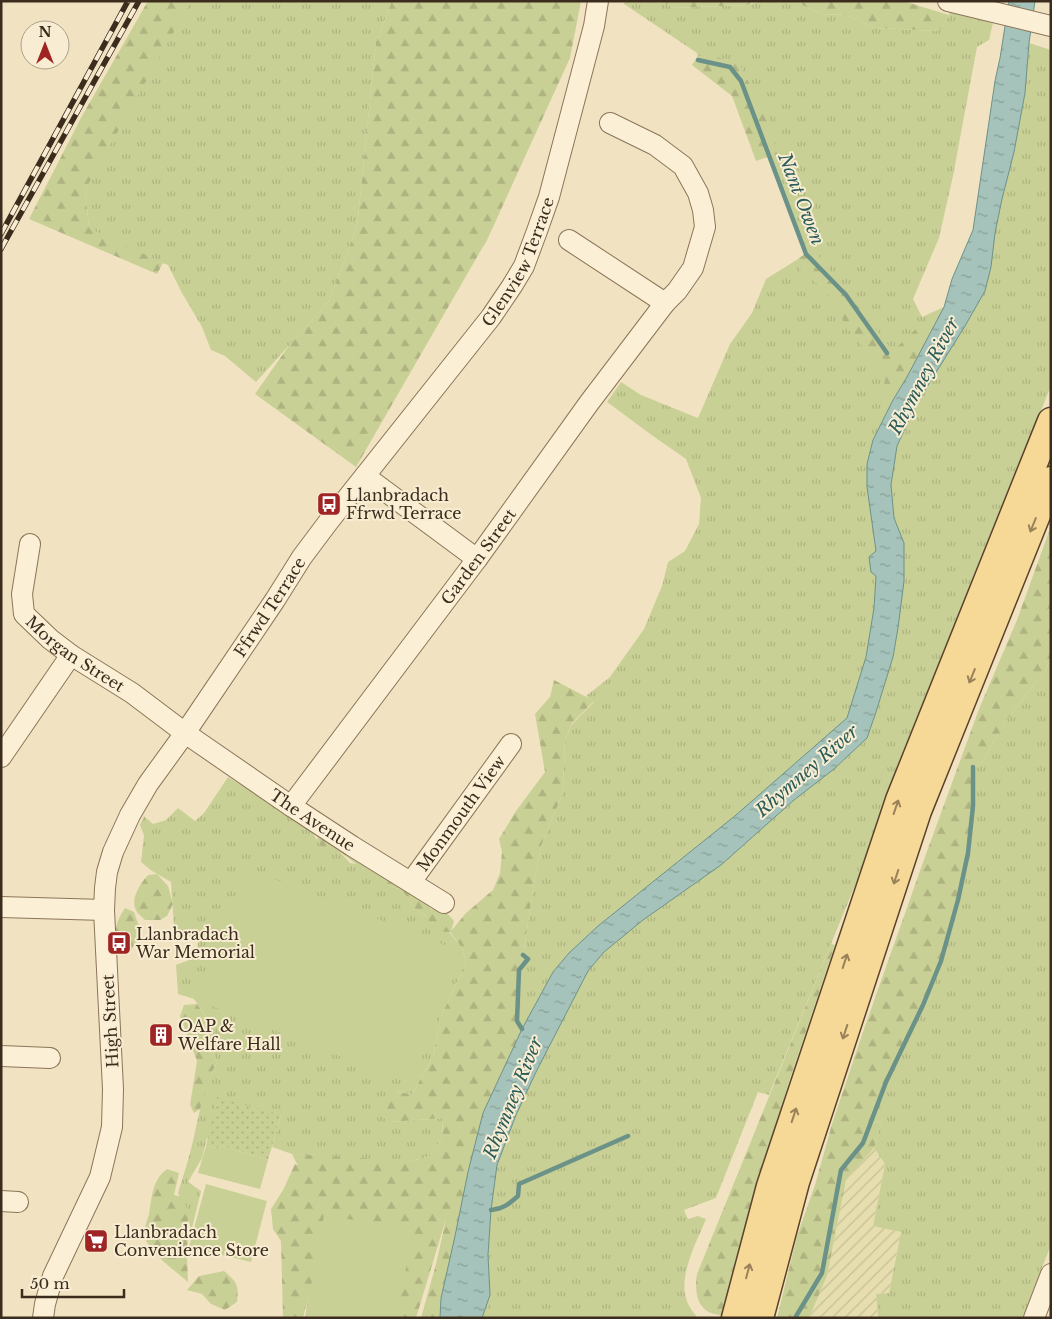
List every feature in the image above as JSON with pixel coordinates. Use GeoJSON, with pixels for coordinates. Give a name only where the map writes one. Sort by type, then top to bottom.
{"type":"FeatureCollection","features":[{"type":"Feature","properties":{"kind":"main road"},"geometry":{"type":"LineString","coordinates":[[735,1318],[770,1186],[899,800],[1051,421]]}},
{"type":"Feature","properties":{"kind":"main road"},"geometry":{"type":"LineString","coordinates":[[760,1318],[796,1182],[918,811],[1051,480]]}},
{"type":"Feature","properties":{"kind":"street","name":"Glenview Terrace"},"geometry":{"type":"LineString","coordinates":[[362,480],[491,316],[524,266],[549,197],[594,26],[598,1]]}},
{"type":"Feature","properties":{"kind":"street"},"geometry":{"type":"LineString","coordinates":[[950,2],[1046,24]]}},
{"type":"Feature","properties":{"kind":"street","name":"Garden Street"},"geometry":{"type":"LineString","coordinates":[[291,806],[477,559],[589,403],[693,268],[705,228],[703,210],[698,193],[683,166],[655,145],[610,123]]}},
{"type":"Feature","properties":{"kind":"street"},"geometry":{"type":"LineString","coordinates":[[569,240],[665,304]]}},
{"type":"Feature","properties":{"kind":"street"},"geometry":{"type":"LineString","coordinates":[[362,480],[477,559]]}},
{"type":"Feature","properties":{"kind":"street","name":"Ffrwd Terrace"},"geometry":{"type":"LineString","coordinates":[[185,733],[302,557],[362,480]]}},
{"type":"Feature","properties":{"kind":"street","name":"Morgan Street"},"geometry":{"type":"LineString","coordinates":[[30,544],[22,594],[24,614],[50,639],[71,655],[132,693],[185,733]]}},
{"type":"Feature","properties":{"kind":"street"},"geometry":{"type":"LineString","coordinates":[[1,757],[71,655]]}},
{"type":"Feature","properties":{"kind":"street","name":"The Avenue"},"geometry":{"type":"LineString","coordinates":[[185,733],[291,806],[444,903]]}},
{"type":"Feature","properties":{"kind":"street","name":"High Street"},"geometry":{"type":"LineString","coordinates":[[43,1318],[53,1276],[100,1177],[112,1127],[113,1089],[104,910],[107,872],[116,845],[130,815],[148,784],[185,733]]}},
{"type":"Feature","properties":{"kind":"street","name":"Monmouth View"},"geometry":{"type":"LineString","coordinates":[[411,882],[511,744]]}},
{"type":"Feature","properties":{"kind":"street"},"geometry":{"type":"LineString","coordinates":[[1,907],[104,910]]}},
{"type":"Feature","properties":{"kind":"street"},"geometry":{"type":"LineString","coordinates":[[1,1056],[50,1058]]}},
{"type":"Feature","properties":{"kind":"street"},"geometry":{"type":"LineString","coordinates":[[1034,1318],[1051,1274]]}},
{"type":"Feature","properties":{"kind":"shaded area"},"geometry":{"type":"Polygon","coordinates":[[[874,1148],[885,1164],[873,1226],[901,1231],[889,1293],[876,1294],[878,1318],[809,1318],[827,1276],[846,1180],[874,1148]]]}},
{"type":"Feature","properties":{"kind":"green space"},"geometry":{"type":"Polygon","coordinates":[[[148,1],[191,1],[85,190],[89,228],[163,263],[157,274],[29,219],[82,116],[148,1]]]}},
{"type":"Feature","properties":{"kind":"green space"},"geometry":{"type":"Polygon","coordinates":[[[184,1],[392,1],[376,42],[357,227],[329,301],[256,382],[225,356],[211,350],[202,327],[168,265],[131,251],[89,228],[85,190],[160,41],[184,1]]]}},
{"type":"Feature","properties":{"kind":"green space"},"geometry":{"type":"Polygon","coordinates":[[[392,1],[581,1],[570,58],[488,238],[356,467],[255,394],[290,344],[329,301],[357,227],[376,42],[392,1]]]}},
{"type":"Feature","properties":{"kind":"green space"},"geometry":{"type":"Polygon","coordinates":[[[625,1],[662,1],[674,8],[747,5],[761,1],[794,1],[821,14],[845,15],[876,28],[939,31],[949,15],[952,1],[998,1],[989,40],[977,47],[953,176],[939,238],[913,299],[922,317],[944,307],[873,440],[867,464],[867,487],[876,551],[871,572],[876,576],[874,608],[866,657],[847,718],[736,815],[598,926],[569,953],[553,972],[522,1029],[517,1021],[519,970],[541,846],[563,789],[565,740],[572,724],[594,702],[586,696],[610,677],[644,629],[662,586],[668,562],[685,551],[699,524],[701,498],[686,459],[607,402],[621,382],[641,395],[698,418],[730,344],[752,313],[766,279],[806,254],[741,81],[698,60],[697,53],[624,4],[625,1]]]}},
{"type":"Feature","properties":{"kind":"green space"},"geometry":{"type":"Polygon","coordinates":[[[662,1],[757,1],[747,5],[674,8],[662,1]]]}},
{"type":"Feature","properties":{"kind":"green space"},"geometry":{"type":"Polygon","coordinates":[[[794,1],[903,1],[949,15],[939,31],[876,28],[845,15],[821,14],[794,1]]]}},
{"type":"Feature","properties":{"kind":"green space"},"geometry":{"type":"Polygon","coordinates":[[[1029,43],[1051,50],[1051,386],[974,574],[881,822],[769,1095],[758,1092],[716,1198],[684,1210],[688,1219],[698,1216],[706,1219],[690,1258],[684,1289],[687,1301],[698,1318],[482,1318],[490,1295],[488,1255],[497,1165],[516,1115],[536,1072],[588,971],[604,952],[643,920],[721,865],[794,800],[834,769],[867,738],[893,657],[898,628],[904,543],[894,518],[891,485],[897,445],[915,406],[991,267],[995,233],[1014,152],[1025,93],[1029,43]]]}},
{"type":"Feature","properties":{"kind":"green space"},"geometry":{"type":"Polygon","coordinates":[[[698,56],[714,56],[740,65],[749,83],[767,110],[777,154],[756,161],[732,96],[692,65],[698,56]]]}},
{"type":"Feature","properties":{"kind":"green space"},"geometry":{"type":"Polygon","coordinates":[[[813,249],[893,351],[919,326],[928,338],[893,400],[881,397],[886,376],[845,325],[836,305],[821,286],[801,273],[799,258],[813,249]]]}},
{"type":"Feature","properties":{"kind":"green space"},"geometry":{"type":"Polygon","coordinates":[[[1051,526],[1051,659],[1045,671],[1005,722],[980,766],[973,767],[973,806],[968,853],[958,900],[941,961],[923,1005],[886,1082],[871,1123],[882,1121],[874,1148],[846,1180],[827,1276],[809,1318],[777,1318],[797,1236],[864,1029],[979,709],[1017,620],[1051,526]]]}},
{"type":"Feature","properties":{"kind":"green space"},"geometry":{"type":"Polygon","coordinates":[[[1051,659],[1051,1245],[1022,1318],[878,1318],[876,1294],[889,1293],[901,1232],[873,1226],[885,1164],[874,1148],[882,1121],[870,1123],[886,1082],[923,1005],[941,961],[958,900],[968,853],[973,806],[973,767],[980,766],[1005,722],[1045,671],[1051,659]]]}},
{"type":"Feature","properties":{"kind":"green space"},"geometry":{"type":"Polygon","coordinates":[[[554,680],[594,701],[572,723],[565,740],[563,789],[541,846],[519,970],[517,1021],[522,1029],[483,1113],[441,1298],[440,1318],[421,1318],[446,1219],[416,1318],[305,1318],[308,1299],[303,1318],[283,1318],[281,1241],[273,1229],[271,1209],[283,1190],[295,1164],[298,1165],[292,1154],[412,1161],[430,1156],[442,1138],[443,1118],[390,1122],[374,1112],[381,1098],[396,1092],[412,1094],[433,1057],[440,1019],[466,962],[462,948],[450,932],[432,931],[427,917],[415,909],[402,890],[364,874],[356,864],[340,852],[324,852],[317,840],[320,830],[356,858],[358,862],[373,859],[382,870],[383,877],[395,875],[419,893],[431,909],[446,912],[454,921],[451,931],[466,913],[493,890],[500,873],[502,852],[499,839],[516,811],[545,772],[535,714],[550,697],[554,680]]]}},
{"type":"Feature","properties":{"kind":"green space"},"geometry":{"type":"Polygon","coordinates":[[[228,777],[312,832],[324,851],[340,852],[350,863],[356,864],[389,886],[402,890],[415,909],[449,932],[462,948],[466,962],[440,1019],[433,1057],[412,1094],[396,1092],[390,1122],[443,1118],[442,1138],[430,1156],[412,1161],[391,1163],[292,1154],[272,1147],[281,1115],[207,1138],[202,1158],[188,1182],[201,1191],[191,1232],[188,1213],[178,1193],[190,1154],[205,1091],[217,1063],[204,1027],[207,1018],[194,999],[178,994],[176,965],[197,957],[198,941],[174,927],[171,882],[141,862],[144,835],[140,825],[144,816],[153,824],[166,820],[178,808],[195,821],[204,813],[228,777]]]}},
{"type":"Feature","properties":{"kind":"green space"},"geometry":{"type":"Polygon","coordinates":[[[246,868],[463,952],[411,1084],[194,999],[246,868]]]}},
{"type":"Feature","properties":{"kind":"green space"},"geometry":{"type":"Polygon","coordinates":[[[157,874],[168,886],[173,904],[167,916],[160,920],[145,920],[136,910],[135,896],[148,875],[157,874]]]}},
{"type":"Feature","properties":{"kind":"green space"},"geometry":{"type":"Polygon","coordinates":[[[125,908],[134,912],[140,929],[140,936],[131,950],[120,950],[117,938],[117,924],[125,908]]]}},
{"type":"Feature","properties":{"kind":"green space"},"geometry":{"type":"Polygon","coordinates":[[[831,944],[835,945],[787,1088],[722,1316],[712,1313],[703,1308],[698,1299],[696,1288],[697,1274],[831,944]]]}},
{"type":"Feature","properties":{"kind":"green space"},"geometry":{"type":"Polygon","coordinates":[[[197,1004],[207,1018],[204,1027],[217,1063],[212,1072],[200,1109],[194,1113],[190,1105],[197,1061],[180,1016],[184,1005],[197,1004]]]}},
{"type":"Feature","properties":{"kind":"green space"},"geometry":{"type":"Polygon","coordinates":[[[217,1097],[281,1115],[268,1160],[222,1146],[218,1148],[206,1146],[217,1097]]]}},
{"type":"Feature","properties":{"kind":"green space"},"geometry":{"type":"Polygon","coordinates":[[[206,1146],[218,1148],[222,1146],[268,1160],[260,1189],[198,1173],[206,1146]]]}},
{"type":"Feature","properties":{"kind":"green space"},"geometry":{"type":"Polygon","coordinates":[[[167,1169],[179,1173],[174,1195],[182,1197],[189,1213],[188,1282],[156,1254],[145,1237],[154,1189],[158,1178],[167,1169]]]}},
{"type":"Feature","properties":{"kind":"green space"},"geometry":{"type":"Polygon","coordinates":[[[206,1184],[267,1201],[251,1262],[189,1247],[206,1184]]]}},
{"type":"Feature","properties":{"kind":"green space"},"geometry":{"type":"Polygon","coordinates":[[[324,1215],[413,1230],[397,1318],[305,1318],[324,1215]]]}},
{"type":"Feature","properties":{"kind":"green space"},"geometry":{"type":"Polygon","coordinates":[[[224,1271],[236,1284],[238,1292],[237,1302],[225,1310],[211,1304],[202,1294],[187,1290],[199,1276],[224,1271]]]}},
{"type":"Feature","properties":{"kind":"water","name":"Rhymney River"},"geometry":{"type":"Polygon","coordinates":[[[1009,1],[1035,1],[1025,93],[1014,152],[1002,199],[991,267],[985,291],[915,406],[897,446],[891,485],[894,518],[904,543],[904,581],[893,657],[867,738],[834,769],[794,800],[721,865],[643,920],[604,952],[588,971],[536,1072],[516,1115],[497,1165],[488,1255],[490,1295],[482,1318],[440,1318],[441,1298],[468,1172],[483,1113],[522,1029],[553,972],[569,953],[598,926],[736,815],[847,718],[866,657],[874,608],[876,576],[871,572],[869,557],[876,551],[867,487],[867,464],[873,440],[944,307],[952,279],[973,230],[1009,1]]]}},
{"type":"Feature","properties":{"kind":"waterway","name":"Nant Owen"},"geometry":{"type":"LineString","coordinates":[[698,60],[730,67],[741,81],[806,254],[846,295],[887,353]]}},
{"type":"Feature","properties":{"kind":"waterway"},"geometry":{"type":"LineString","coordinates":[[795,1318],[822,1273],[841,1170],[863,1143],[886,1082],[923,1005],[941,961],[958,900],[968,853],[973,806],[973,767]]}},
{"type":"Feature","properties":{"kind":"waterway","name":"Rhymney River"},"geometry":{"type":"LineString","coordinates":[[522,1029],[517,1021],[519,970],[528,959],[523,955]]}},
{"type":"Feature","properties":{"kind":"waterway"},"geometry":{"type":"LineString","coordinates":[[491,1210],[506,1206],[518,1196],[519,1184],[628,1136]]}},
{"type":"Feature","properties":{"kind":"railway"},"geometry":{"type":"LineString","coordinates":[[1,234],[128,1]]}},
{"type":"Feature","properties":{"kind":"railway"},"geometry":{"type":"LineString","coordinates":[[1,249],[139,1]]}},
{"type":"Feature","properties":{"kind":"place","name":"Llanbradach Ffrwd Terrace"},"geometry":{"type":"Point","coordinates":[329,504]}},
{"type":"Feature","properties":{"kind":"place","name":"Llanbradach War Memorial"},"geometry":{"type":"Point","coordinates":[119,943]}},
{"type":"Feature","properties":{"kind":"place","name":"OAP & Welfare Hall"},"geometry":{"type":"Point","coordinates":[161,1035]}},
{"type":"Feature","properties":{"kind":"place","name":"Llanbradach Convenience Store"},"geometry":{"type":"Point","coordinates":[96,1241]}}]}
